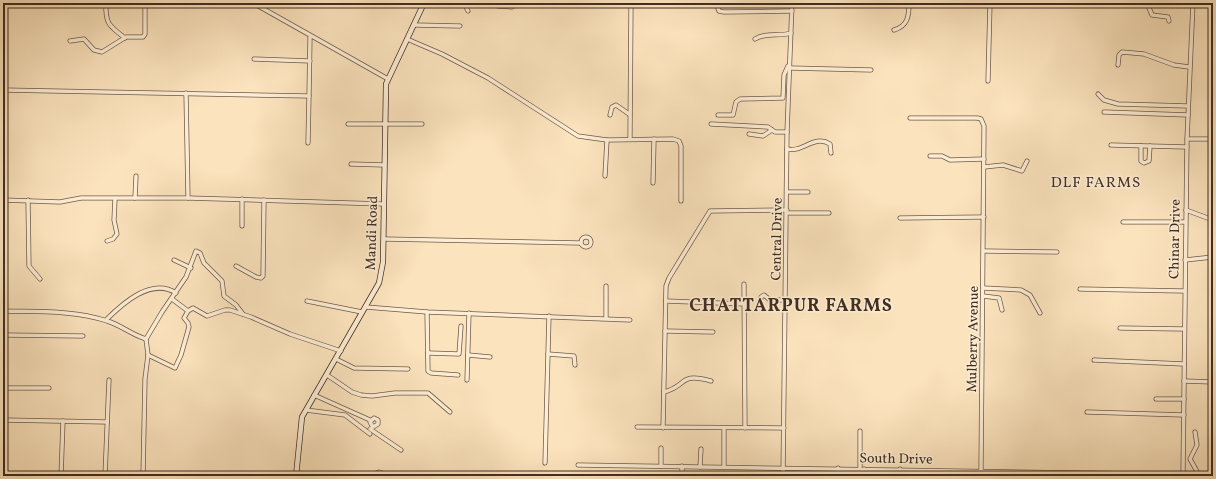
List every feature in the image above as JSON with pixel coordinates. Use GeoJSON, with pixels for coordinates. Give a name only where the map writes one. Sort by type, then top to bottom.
{"type":"FeatureCollection","features":[{"type":"Feature","properties":{"kind":"street"},"geometry":{"type":"LineString","coordinates":[[106,3],[106,21],[110,27],[125,38]]}},
{"type":"Feature","properties":{"kind":"street"},"geometry":{"type":"LineString","coordinates":[[70,41],[84,39],[94,50],[102,52],[125,38],[144,36],[145,3]]}},
{"type":"Feature","properties":{"kind":"street"},"geometry":{"type":"LineString","coordinates":[[253,3],[388,79]]}},
{"type":"Feature","properties":{"kind":"street","name":"Mandi Road"},"geometry":{"type":"LineString","coordinates":[[296,476],[300,426],[306,410],[366,307],[381,276],[384,239],[385,124],[388,79],[424,3]]}},
{"type":"Feature","properties":{"kind":"street"},"geometry":{"type":"LineString","coordinates":[[460,3],[465,5],[468,11]]}},
{"type":"Feature","properties":{"kind":"street"},"geometry":{"type":"LineString","coordinates":[[496,3],[498,6],[512,7],[518,3]]}},
{"type":"Feature","properties":{"kind":"street"},"geometry":{"type":"LineString","coordinates":[[630,3],[630,138]]}},
{"type":"Feature","properties":{"kind":"street"},"geometry":{"type":"LineString","coordinates":[[716,3],[717,9],[724,12],[792,12]]}},
{"type":"Feature","properties":{"kind":"street","name":"Central Drive"},"geometry":{"type":"LineString","coordinates":[[783,476],[787,132],[792,3]]}},
{"type":"Feature","properties":{"kind":"street"},"geometry":{"type":"LineString","coordinates":[[894,30],[900,28],[906,22],[909,3]]}},
{"type":"Feature","properties":{"kind":"street"},"geometry":{"type":"LineString","coordinates":[[988,81],[990,3]]}},
{"type":"Feature","properties":{"kind":"street"},"geometry":{"type":"LineString","coordinates":[[1147,3],[1152,16],[1168,17],[1169,21]]}},
{"type":"Feature","properties":{"kind":"street","name":"Chinar Drive"},"geometry":{"type":"LineString","coordinates":[[1181,475],[1184,415],[1184,291],[1187,139],[1193,3]]}},
{"type":"Feature","properties":{"kind":"street"},"geometry":{"type":"LineString","coordinates":[[414,25],[460,26]]}},
{"type":"Feature","properties":{"kind":"street"},"geometry":{"type":"LineString","coordinates":[[755,39],[763,34],[775,36],[791,33]]}},
{"type":"Feature","properties":{"kind":"street"},"geometry":{"type":"LineString","coordinates":[[308,143],[310,36]]}},
{"type":"Feature","properties":{"kind":"street"},"geometry":{"type":"LineString","coordinates":[[407,39],[438,52],[488,78],[574,135],[607,140],[630,138],[673,139],[680,142],[681,201]]}},
{"type":"Feature","properties":{"kind":"street"},"geometry":{"type":"LineString","coordinates":[[1118,65],[1119,55],[1122,52],[1144,54],[1174,66],[1190,67]]}},
{"type":"Feature","properties":{"kind":"street"},"geometry":{"type":"LineString","coordinates":[[254,59],[310,61]]}},
{"type":"Feature","properties":{"kind":"street"},"geometry":{"type":"LineString","coordinates":[[718,115],[734,115],[736,102],[740,99],[783,98],[784,75],[788,70],[788,60],[790,59]]}},
{"type":"Feature","properties":{"kind":"street"},"geometry":{"type":"LineString","coordinates":[[790,68],[871,70]]}},
{"type":"Feature","properties":{"kind":"street"},"geometry":{"type":"LineString","coordinates":[[3,90],[309,96]]}},
{"type":"Feature","properties":{"kind":"street"},"geometry":{"type":"LineString","coordinates":[[186,93],[188,198]]}},
{"type":"Feature","properties":{"kind":"street"},"geometry":{"type":"LineString","coordinates":[[1098,94],[1104,100],[1118,104],[1188,106]]}},
{"type":"Feature","properties":{"kind":"street"},"geometry":{"type":"LineString","coordinates":[[610,115],[612,108],[616,105],[630,114]]}},
{"type":"Feature","properties":{"kind":"street"},"geometry":{"type":"LineString","coordinates":[[1104,112],[1188,115]]}},
{"type":"Feature","properties":{"kind":"street","name":"Mulberry Avenue"},"geometry":{"type":"LineString","coordinates":[[910,118],[981,119],[984,126],[981,470]]}},
{"type":"Feature","properties":{"kind":"street"},"geometry":{"type":"LineString","coordinates":[[348,124],[422,124]]}},
{"type":"Feature","properties":{"kind":"street"},"geometry":{"type":"LineString","coordinates":[[711,124],[768,127],[772,130],[787,132]]}},
{"type":"Feature","properties":{"kind":"street"},"geometry":{"type":"LineString","coordinates":[[749,134],[763,136],[768,135],[772,130]]}},
{"type":"Feature","properties":{"kind":"street"},"geometry":{"type":"LineString","coordinates":[[653,184],[654,139]]}},
{"type":"Feature","properties":{"kind":"street"},"geometry":{"type":"LineString","coordinates":[[1187,139],[1213,139]]}},
{"type":"Feature","properties":{"kind":"street"},"geometry":{"type":"LineString","coordinates":[[605,176],[607,140]]}},
{"type":"Feature","properties":{"kind":"street"},"geometry":{"type":"LineString","coordinates":[[787,149],[797,150],[809,142],[827,142],[830,144],[830,153]]}},
{"type":"Feature","properties":{"kind":"street"},"geometry":{"type":"LineString","coordinates":[[1111,145],[1187,147]]}},
{"type":"Feature","properties":{"kind":"street"},"geometry":{"type":"LineString","coordinates":[[1141,146],[1141,161],[1144,163],[1149,161],[1150,146]]}},
{"type":"Feature","properties":{"kind":"street"},"geometry":{"type":"LineString","coordinates":[[930,156],[942,156],[950,160],[984,159]]}},
{"type":"Feature","properties":{"kind":"street"},"geometry":{"type":"LineString","coordinates":[[984,167],[1003,165],[1022,171],[1027,161]]}},
{"type":"Feature","properties":{"kind":"street"},"geometry":{"type":"LineString","coordinates":[[351,164],[384,165]]}},
{"type":"Feature","properties":{"kind":"street"},"geometry":{"type":"LineString","coordinates":[[135,198],[136,176]]}},
{"type":"Feature","properties":{"kind":"street"},"geometry":{"type":"LineString","coordinates":[[787,192],[808,192]]}},
{"type":"Feature","properties":{"kind":"street"},"geometry":{"type":"LineString","coordinates":[[3,200],[60,202],[76,198],[188,198],[384,204]]}},
{"type":"Feature","properties":{"kind":"street"},"geometry":{"type":"LineString","coordinates":[[107,241],[112,239],[116,234],[114,220],[115,199]]}},
{"type":"Feature","properties":{"kind":"street"},"geometry":{"type":"LineString","coordinates":[[28,200],[29,266],[40,279]]}},
{"type":"Feature","properties":{"kind":"street"},"geometry":{"type":"LineString","coordinates":[[242,200],[242,226]]}},
{"type":"Feature","properties":{"kind":"street"},"geometry":{"type":"LineString","coordinates":[[236,266],[256,277],[261,278],[263,276],[264,200]]}},
{"type":"Feature","properties":{"kind":"street"},"geometry":{"type":"LineString","coordinates":[[1186,210],[1213,220]]}},
{"type":"Feature","properties":{"kind":"street"},"geometry":{"type":"LineString","coordinates":[[663,428],[667,282],[710,211],[829,213]]}},
{"type":"Feature","properties":{"kind":"street"},"geometry":{"type":"LineString","coordinates":[[900,218],[984,217]]}},
{"type":"Feature","properties":{"kind":"street"},"geometry":{"type":"LineString","coordinates":[[1123,222],[1185,222]]}},
{"type":"Feature","properties":{"kind":"street"},"geometry":{"type":"LineString","coordinates":[[384,239],[580,243]]}},
{"type":"Feature","properties":{"kind":"street"},"geometry":{"type":"LineString","coordinates":[[143,476],[145,379],[148,355],[146,339],[176,293],[190,268],[194,254],[198,251],[205,264],[222,281],[224,296],[236,305],[243,314]]}},
{"type":"Feature","properties":{"kind":"street"},"geometry":{"type":"LineString","coordinates":[[984,251],[1057,252]]}},
{"type":"Feature","properties":{"kind":"street"},"geometry":{"type":"LineString","coordinates":[[1185,260],[1213,257]]}},
{"type":"Feature","properties":{"kind":"street"},"geometry":{"type":"LineString","coordinates":[[174,260],[190,268]]}},
{"type":"Feature","properties":{"kind":"street"},"geometry":{"type":"LineString","coordinates":[[744,284],[745,428]]}},
{"type":"Feature","properties":{"kind":"street"},"geometry":{"type":"LineString","coordinates":[[606,286],[606,318]]}},
{"type":"Feature","properties":{"kind":"street"},"geometry":{"type":"LineString","coordinates":[[106,320],[123,303],[142,293],[160,288],[167,288],[176,293]]}},
{"type":"Feature","properties":{"kind":"street"},"geometry":{"type":"LineString","coordinates":[[983,288],[1021,290],[1030,295],[1040,313]]}},
{"type":"Feature","properties":{"kind":"street"},"geometry":{"type":"LineString","coordinates":[[1080,289],[1184,291]]}},
{"type":"Feature","properties":{"kind":"street"},"geometry":{"type":"LineString","coordinates":[[760,304],[761,297],[764,295],[770,300],[786,300]]}},
{"type":"Feature","properties":{"kind":"street"},"geometry":{"type":"LineString","coordinates":[[983,296],[999,298],[1002,310]]}},
{"type":"Feature","properties":{"kind":"street"},"geometry":{"type":"LineString","coordinates":[[172,298],[188,311]]}},
{"type":"Feature","properties":{"kind":"street"},"geometry":{"type":"LineString","coordinates":[[307,301],[362,312]]}},
{"type":"Feature","properties":{"kind":"street"},"geometry":{"type":"LineString","coordinates":[[666,301],[745,304]]}},
{"type":"Feature","properties":{"kind":"street"},"geometry":{"type":"LineString","coordinates":[[366,307],[427,312],[630,320]]}},
{"type":"Feature","properties":{"kind":"street"},"geometry":{"type":"LineString","coordinates":[[148,355],[176,368],[189,327],[184,318],[188,311],[193,308],[206,316],[226,310],[243,314],[283,332],[341,351]]}},
{"type":"Feature","properties":{"kind":"street"},"geometry":{"type":"LineString","coordinates":[[3,311],[71,313],[106,320],[135,336],[146,339]]}},
{"type":"Feature","properties":{"kind":"street"},"geometry":{"type":"LineString","coordinates":[[427,312],[427,368],[431,373],[458,375]]}},
{"type":"Feature","properties":{"kind":"street"},"geometry":{"type":"LineString","coordinates":[[467,380],[469,313]]}},
{"type":"Feature","properties":{"kind":"street"},"geometry":{"type":"LineString","coordinates":[[545,463],[549,316]]}},
{"type":"Feature","properties":{"kind":"street"},"geometry":{"type":"LineString","coordinates":[[428,352],[459,354],[461,326]]}},
{"type":"Feature","properties":{"kind":"street"},"geometry":{"type":"LineString","coordinates":[[1120,328],[1184,329]]}},
{"type":"Feature","properties":{"kind":"street"},"geometry":{"type":"LineString","coordinates":[[665,331],[713,332]]}},
{"type":"Feature","properties":{"kind":"street"},"geometry":{"type":"LineString","coordinates":[[3,335],[83,336]]}},
{"type":"Feature","properties":{"kind":"street"},"geometry":{"type":"LineString","coordinates":[[548,354],[574,356],[575,365]]}},
{"type":"Feature","properties":{"kind":"street"},"geometry":{"type":"LineString","coordinates":[[468,355],[490,357]]}},
{"type":"Feature","properties":{"kind":"street"},"geometry":{"type":"LineString","coordinates":[[336,358],[354,368],[408,369]]}},
{"type":"Feature","properties":{"kind":"street"},"geometry":{"type":"LineString","coordinates":[[1094,360],[1184,364]]}},
{"type":"Feature","properties":{"kind":"street"},"geometry":{"type":"LineString","coordinates":[[327,375],[352,392],[361,395],[372,396],[395,393],[428,393],[450,412]]}},
{"type":"Feature","properties":{"kind":"street"},"geometry":{"type":"LineString","coordinates":[[664,392],[672,389],[683,380],[692,377],[711,381]]}},
{"type":"Feature","properties":{"kind":"street"},"geometry":{"type":"LineString","coordinates":[[105,476],[109,380]]}},
{"type":"Feature","properties":{"kind":"street"},"geometry":{"type":"LineString","coordinates":[[1184,381],[1213,382]]}},
{"type":"Feature","properties":{"kind":"street"},"geometry":{"type":"LineString","coordinates":[[3,388],[49,388]]}},
{"type":"Feature","properties":{"kind":"street"},"geometry":{"type":"LineString","coordinates":[[314,395],[370,420],[374,418],[378,420],[378,424],[370,429],[401,450]]}},
{"type":"Feature","properties":{"kind":"street"},"geometry":{"type":"LineString","coordinates":[[1156,399],[1184,399]]}},
{"type":"Feature","properties":{"kind":"street"},"geometry":{"type":"LineString","coordinates":[[306,410],[345,415],[370,434]]}},
{"type":"Feature","properties":{"kind":"street"},"geometry":{"type":"LineString","coordinates":[[1087,412],[1184,415]]}},
{"type":"Feature","properties":{"kind":"street"},"geometry":{"type":"LineString","coordinates":[[3,420],[107,422]]}},
{"type":"Feature","properties":{"kind":"street"},"geometry":{"type":"LineString","coordinates":[[370,420],[370,424],[373,427]]}},
{"type":"Feature","properties":{"kind":"street"},"geometry":{"type":"LineString","coordinates":[[61,476],[62,421]]}},
{"type":"Feature","properties":{"kind":"street"},"geometry":{"type":"LineString","coordinates":[[637,427],[784,428]]}},
{"type":"Feature","properties":{"kind":"street"},"geometry":{"type":"LineString","coordinates":[[724,428],[724,467]]}},
{"type":"Feature","properties":{"kind":"street"},"geometry":{"type":"LineString","coordinates":[[860,431],[862,469],[864,476]]}},
{"type":"Feature","properties":{"kind":"street"},"geometry":{"type":"LineString","coordinates":[[1195,432],[1197,445],[1190,459],[1199,475]]}},
{"type":"Feature","properties":{"kind":"street"},"geometry":{"type":"LineString","coordinates":[[661,448],[661,466]]}},
{"type":"Feature","properties":{"kind":"street"},"geometry":{"type":"LineString","coordinates":[[700,449],[700,466]]}},
{"type":"Feature","properties":{"kind":"street","name":"South Drive"},"geometry":{"type":"LineString","coordinates":[[578,465],[981,470],[1061,474],[1213,475]]}},
{"type":"Feature","properties":{"kind":"street"},"geometry":{"type":"LineString","coordinates":[[682,466],[682,476]]}},
{"type":"Feature","properties":{"kind":"street"},"geometry":{"type":"LineString","coordinates":[[838,468],[838,476]]}},
{"type":"Feature","properties":{"kind":"street"},"geometry":{"type":"LineString","coordinates":[[900,469],[900,476]]}},
{"type":"Feature","properties":{"kind":"street"},"geometry":{"type":"LineString","coordinates":[[370,476],[379,472],[391,476]]}},
{"type":"Feature","properties":{"kind":"district","name":"DLF FARMS"},"geometry":{"type":"Point","coordinates":[1096,182]}},
{"type":"Feature","properties":{"kind":"district","name":"CHATTARPUR FARMS"},"geometry":{"type":"Point","coordinates":[791,305]}}]}
